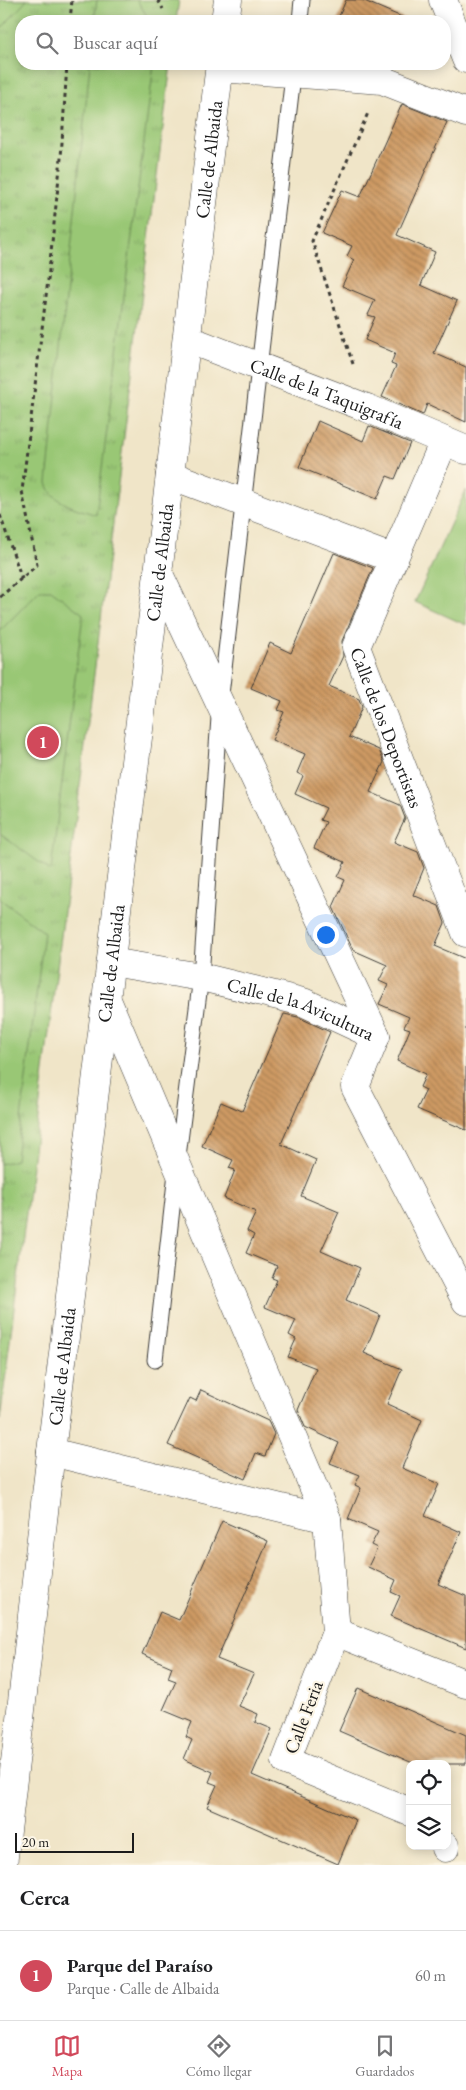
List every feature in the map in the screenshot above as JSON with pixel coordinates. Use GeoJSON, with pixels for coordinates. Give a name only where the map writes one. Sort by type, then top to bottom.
{"type":"FeatureCollection","features":[{"type":"Feature","properties":{"kind":"street"},"geometry":{"type":"LineString","coordinates":[[226,15],[228,0]]}},
{"type":"Feature","properties":{"kind":"street"},"geometry":{"type":"LineString","coordinates":[[443,0],[449,15]]}},
{"type":"Feature","properties":{"kind":"street"},"geometry":{"type":"LineString","coordinates":[[451,21],[466,59]]}},
{"type":"Feature","properties":{"kind":"street","name":"Calle de Albaida"},"geometry":{"type":"LineString","coordinates":[[3,1865],[51,1452],[220,70]]}},
{"type":"Feature","properties":{"kind":"street"},"geometry":{"type":"LineString","coordinates":[[302,70],[382,80],[466,113]]}},
{"type":"Feature","properties":{"kind":"street","name":"Calle de la Taquigrafía"},"geometry":{"type":"LineString","coordinates":[[187,339],[367,408],[455,445]]}},
{"type":"Feature","properties":{"kind":"street","name":"Calle de los Deportistas"},"geometry":{"type":"LineString","coordinates":[[455,445],[394,559],[356,648],[466,933]]}},
{"type":"Feature","properties":{"kind":"street"},"geometry":{"type":"LineString","coordinates":[[170,475],[394,559]]}},
{"type":"Feature","properties":{"kind":"street"},"geometry":{"type":"LineString","coordinates":[[158,572],[376,1036]]}},
{"type":"Feature","properties":{"kind":"street","name":"Calle de la Avicultura"},"geometry":{"type":"LineString","coordinates":[[111,962],[201,978],[303,1002],[376,1036],[355,1087],[466,1301]]}},
{"type":"Feature","properties":{"kind":"street"},"geometry":{"type":"LineString","coordinates":[[107,999],[327,1519],[336,1632],[466,1684]]}},
{"type":"Feature","properties":{"kind":"street"},"geometry":{"type":"LineString","coordinates":[[51,1452],[327,1519]]}},
{"type":"Feature","properties":{"kind":"street","name":"Calle Feria"},"geometry":{"type":"LineString","coordinates":[[336,1632],[286,1762],[406,1810]]}},
{"type":"Feature","properties":{"kind":"lane"},"geometry":{"type":"LineString","coordinates":[[301,15],[302,0]]}},
{"type":"Feature","properties":{"kind":"lane"},"geometry":{"type":"LineString","coordinates":[[155,1360],[177,1164],[201,978],[220,703],[294,70]]}},
{"type":"Feature","properties":{"kind":"path"},"geometry":{"type":"LineString","coordinates":[[71,15],[72,0]]}},
{"type":"Feature","properties":{"kind":"path"},"geometry":{"type":"LineString","coordinates":[[158,0],[163,9]]}},
{"type":"Feature","properties":{"kind":"path"},"geometry":{"type":"LineString","coordinates":[[0,597],[37,565],[22,491],[49,270],[66,70]]}},
{"type":"Feature","properties":{"kind":"path"},"geometry":{"type":"LineString","coordinates":[[367,408],[312,241],[382,80]]}},
{"type":"Feature","properties":{"kind":"path"},"geometry":{"type":"LineString","coordinates":[[0,515],[22,579]]}},
{"type":"Feature","properties":{"kind":"green space"},"geometry":{"type":"Polygon","coordinates":[[[0,0],[179,0],[177,15],[15,15],[15,70],[170,70],[0,1420],[0,0]]]}},
{"type":"Feature","properties":{"kind":"green space"},"geometry":{"type":"Polygon","coordinates":[[[0,0],[27,0],[0,30],[0,0]]]}},
{"type":"Feature","properties":{"kind":"green space"},"geometry":{"type":"Polygon","coordinates":[[[97,0],[137,0],[146,15],[95,15],[97,0]]]}},
{"type":"Feature","properties":{"kind":"green space"},"geometry":{"type":"Polygon","coordinates":[[[89,70],[153,70],[96,515],[60,501],[50,490],[47,483],[89,70]]]}},
{"type":"Feature","properties":{"kind":"green space"},"geometry":{"type":"Polygon","coordinates":[[[466,490],[466,625],[415,602],[466,490]]]}},
{"type":"Feature","properties":{"kind":"green space"},"geometry":{"type":"Polygon","coordinates":[[[40,590],[51,590],[83,614],[51,871],[0,834],[0,631],[40,590]]]}},
{"type":"Feature","properties":{"kind":"green space"},"geometry":{"type":"Polygon","coordinates":[[[0,899],[44,932],[16,1160],[0,1164],[0,899]]]}},
{"type":"Feature","properties":{"kind":"building"},"geometry":{"type":"Polygon","coordinates":[[[346,0],[362,0],[397,15],[340,15],[346,0]]]}},
{"type":"Feature","properties":{"kind":"building"},"geometry":{"type":"Polygon","coordinates":[[[402,104],[447,122],[397,235],[435,252],[421,285],[457,301],[434,353],[466,367],[466,422],[427,404],[423,415],[382,397],[396,366],[391,364],[395,353],[365,340],[375,317],[368,315],[375,300],[342,286],[354,260],[347,256],[352,246],[322,233],[342,190],[360,197],[402,104]]]}},
{"type":"Feature","properties":{"kind":"building"},"geometry":{"type":"Polygon","coordinates":[[[318,421],[363,441],[369,426],[410,443],[395,479],[387,476],[377,499],[299,467],[318,421]]]}},
{"type":"Feature","properties":{"kind":"building"},"geometry":{"type":"Polygon","coordinates":[[[334,553],[373,568],[342,641],[343,656],[329,686],[359,699],[362,707],[349,737],[379,750],[384,762],[370,792],[400,805],[405,818],[394,842],[418,852],[424,868],[413,895],[439,906],[445,923],[435,946],[466,959],[466,1130],[417,1109],[426,1090],[420,1087],[426,1074],[397,1061],[410,1029],[404,1027],[409,1017],[379,1004],[388,985],[379,981],[387,965],[353,950],[333,907],[345,880],[338,877],[345,862],[314,848],[326,822],[320,820],[326,808],[295,794],[303,776],[297,773],[305,754],[272,740],[284,712],[278,710],[282,701],[251,688],[270,643],[291,653],[334,553]]]}},
{"type":"Feature","properties":{"kind":"building"},"geometry":{"type":"Polygon","coordinates":[[[284,1014],[298,1017],[330,1032],[281,1144],[316,1160],[301,1196],[339,1212],[321,1251],[360,1268],[346,1300],[380,1315],[364,1353],[402,1369],[387,1404],[422,1420],[402,1468],[439,1484],[425,1516],[461,1532],[438,1584],[466,1596],[466,1648],[391,1616],[400,1596],[391,1592],[396,1580],[368,1567],[377,1548],[371,1545],[378,1532],[348,1519],[361,1488],[355,1485],[360,1475],[330,1463],[339,1443],[305,1427],[298,1410],[316,1368],[288,1357],[296,1339],[289,1335],[296,1320],[265,1307],[277,1280],[272,1278],[277,1266],[246,1253],[254,1235],[247,1231],[256,1212],[224,1198],[235,1170],[229,1168],[233,1160],[202,1146],[221,1102],[242,1111],[284,1014]]]}},
{"type":"Feature","properties":{"kind":"building"},"geometry":{"type":"Polygon","coordinates":[[[201,1390],[268,1421],[274,1434],[265,1456],[256,1453],[245,1479],[168,1445],[190,1398],[196,1401],[201,1390]]]}},
{"type":"Feature","properties":{"kind":"building"},"geometry":{"type":"Polygon","coordinates":[[[222,1521],[268,1541],[217,1659],[254,1674],[239,1706],[258,1714],[255,1722],[272,1729],[252,1775],[356,1820],[338,1864],[207,1807],[217,1785],[209,1782],[213,1772],[184,1759],[192,1740],[186,1737],[192,1722],[163,1710],[176,1681],[168,1678],[172,1667],[142,1654],[160,1612],[179,1620],[222,1521]]]}},
{"type":"Feature","properties":{"kind":"building"},"geometry":{"type":"Polygon","coordinates":[[[358,1688],[466,1735],[466,1764],[451,1764],[451,1760],[406,1760],[339,1731],[358,1688]]]}},
{"type":"Feature","properties":{"kind":"place","name":"Parque del Paraíso"},"geometry":{"type":"Point","coordinates":[43,742]}}]}
